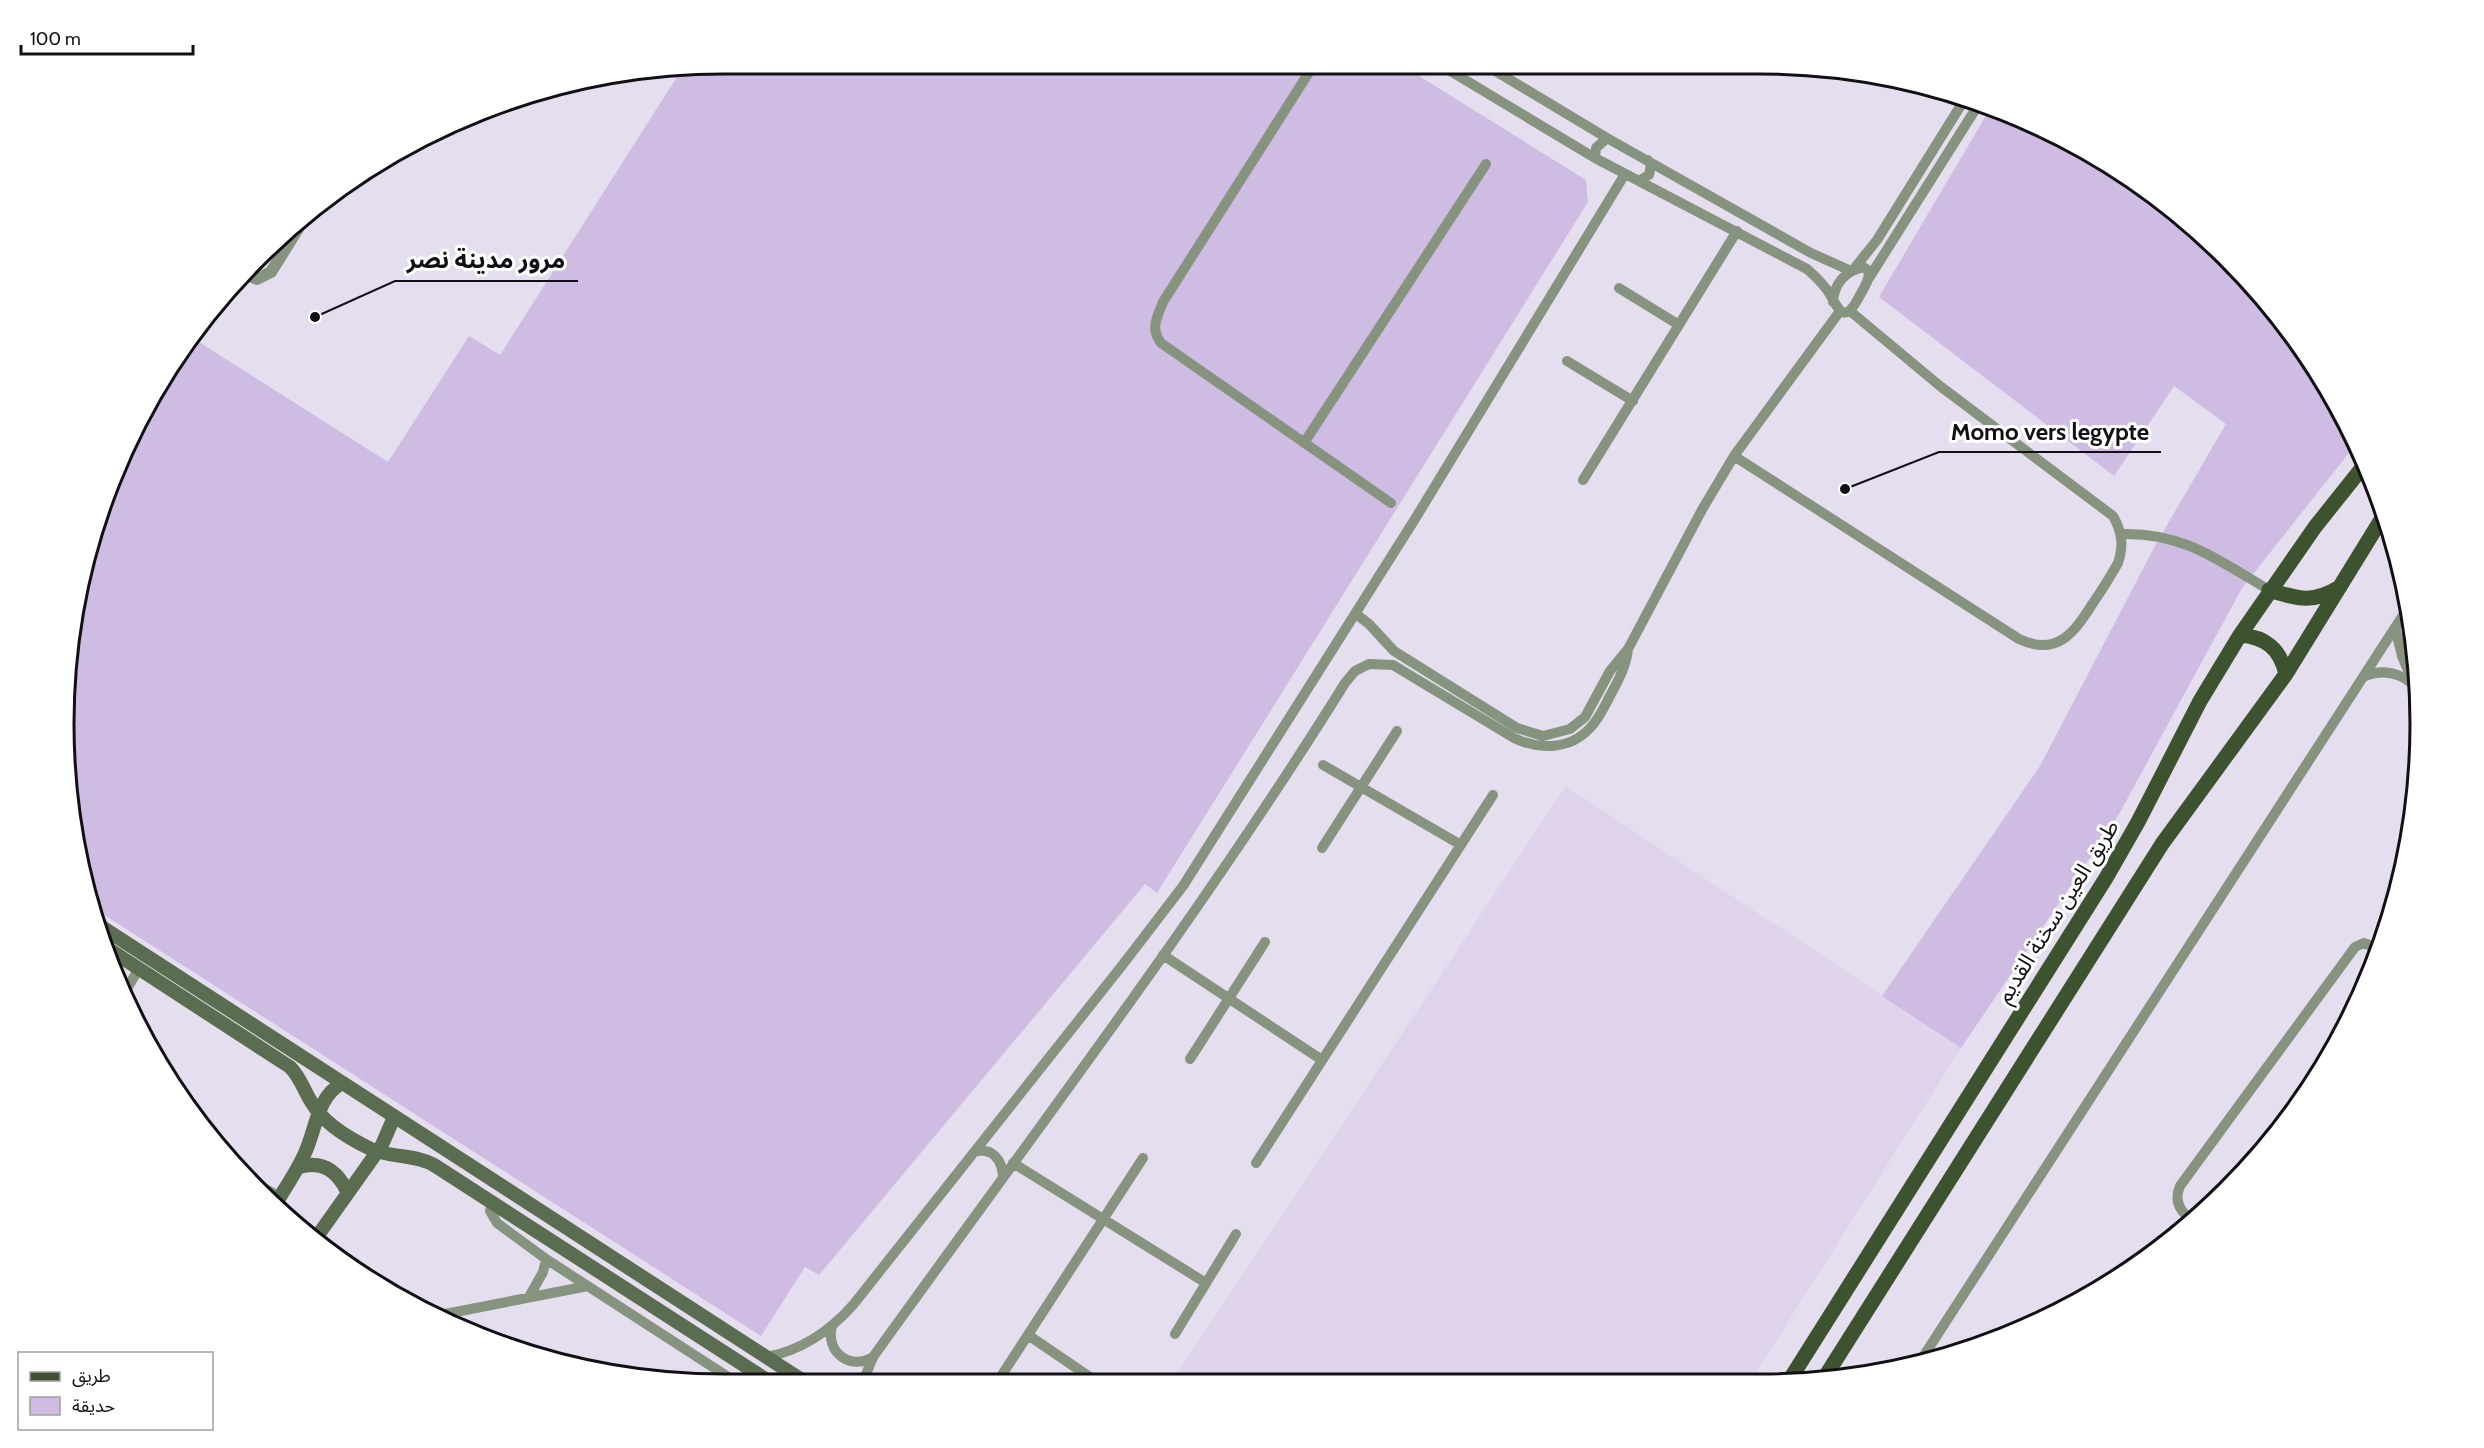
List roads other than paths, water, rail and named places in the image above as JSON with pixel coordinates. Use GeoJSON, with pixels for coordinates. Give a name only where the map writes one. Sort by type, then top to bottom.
{"type":"FeatureCollection","features":[{"type":"Feature","properties":{"kind":"main road","name":"طريق العين سخنة القديم"},"geometry":{"type":"LineString","coordinates":[[1794,1373],[2106,878],[2138,822],[2200,701],[2240,636],[2314,527],[2359,471]]}},
{"type":"Feature","properties":{"kind":"main road"},"geometry":{"type":"LineString","coordinates":[[1829,1371],[2178,819],[2286,674],[2343,586],[2379,524]]}},
{"type":"Feature","properties":{"kind":"main road"},"geometry":{"type":"LineString","coordinates":[[2269,591],[2301,600],[2314,599],[2343,586]]}},
{"type":"Feature","properties":{"kind":"main road"},"geometry":{"type":"LineString","coordinates":[[2240,636],[2253,636],[2266,641],[2283,661],[2286,674]]}},
{"type":"Feature","properties":{"kind":"main road"},"geometry":{"type":"LineString","coordinates":[[107,931],[792,1374]]}},
{"type":"Feature","properties":{"kind":"main road"},"geometry":{"type":"LineString","coordinates":[[116,953],[290,1067],[300,1079],[319,1114],[332,1125],[377,1151],[428,1161],[758,1374]]}},
{"type":"Feature","properties":{"kind":"main road"},"geometry":{"type":"LineString","coordinates":[[279,1198],[298,1167],[329,1092],[342,1083]]}},
{"type":"Feature","properties":{"kind":"main road"},"geometry":{"type":"LineString","coordinates":[[319,1233],[390,1132],[394,1117]]}},
{"type":"Feature","properties":{"kind":"main road"},"geometry":{"type":"LineString","coordinates":[[298,1167],[309,1164],[329,1168],[337,1175],[347,1191]]}},
{"type":"Feature","properties":{"kind":"street"},"geometry":{"type":"LineString","coordinates":[[1308,74],[1163,302],[1155,325],[1155,334],[1161,343],[1391,503]]}},
{"type":"Feature","properties":{"kind":"street"},"geometry":{"type":"LineString","coordinates":[[1455,74],[1595,158],[1807,269],[1841,308],[1940,386],[2106,509],[2118,524],[2121,534],[2121,554],[2118,563],[2076,630],[2062,641],[2036,645],[2019,639],[1734,456]]}},
{"type":"Feature","properties":{"kind":"street"},"geometry":{"type":"LineString","coordinates":[[1500,74],[1811,254],[1852,270],[1866,268],[1869,278]]}},
{"type":"Feature","properties":{"kind":"street"},"geometry":{"type":"LineString","coordinates":[[1841,308],[1835,289],[1877,240],[1961,106]]}},
{"type":"Feature","properties":{"kind":"street"},"geometry":{"type":"LineString","coordinates":[[1356,614],[1369,624],[1387,644],[1517,728],[1543,736],[1570,729],[1585,717],[1610,671],[1628,649],[1703,508],[1734,456],[1841,308],[1869,278],[1975,110]]}},
{"type":"Feature","properties":{"kind":"street"},"geometry":{"type":"LineString","coordinates":[[1595,158],[1596,148],[1608,138]]}},
{"type":"Feature","properties":{"kind":"street"},"geometry":{"type":"LineString","coordinates":[[1640,180],[1649,175],[1648,160]]}},
{"type":"Feature","properties":{"kind":"street"},"geometry":{"type":"LineString","coordinates":[[1304,442],[1486,164]]}},
{"type":"Feature","properties":{"kind":"street"},"geometry":{"type":"LineString","coordinates":[[766,1357],[802,1346],[832,1326],[852,1305],[1183,886],[1356,614],[1625,174]]}},
{"type":"Feature","properties":{"kind":"street"},"geometry":{"type":"LineString","coordinates":[[1583,480],[1737,231]]}},
{"type":"Feature","properties":{"kind":"street"},"geometry":{"type":"LineString","coordinates":[[252,277],[257,279],[271,272],[293,237]]}},
{"type":"Feature","properties":{"kind":"street"},"geometry":{"type":"LineString","coordinates":[[1619,288],[1679,325]]}},
{"type":"Feature","properties":{"kind":"street"},"geometry":{"type":"LineString","coordinates":[[1567,361],[1633,401]]}},
{"type":"Feature","properties":{"kind":"street"},"geometry":{"type":"LineString","coordinates":[[2121,534],[2143,533],[2180,541],[2214,557],[2269,591]]}},
{"type":"Feature","properties":{"kind":"street"},"geometry":{"type":"LineString","coordinates":[[1926,1353],[2402,618]]}},
{"type":"Feature","properties":{"kind":"street"},"geometry":{"type":"LineString","coordinates":[[2396,627],[2402,656],[2408,670]]}},
{"type":"Feature","properties":{"kind":"street"},"geometry":{"type":"LineString","coordinates":[[1377,663],[1387,644]]}},
{"type":"Feature","properties":{"kind":"street"},"geometry":{"type":"LineString","coordinates":[[866,1374],[873,1357],[1163,955],[1259,817],[1350,676],[1362,667],[1377,663],[1401,668],[1522,742],[1550,747],[1576,739],[1591,727],[1621,676],[1628,649]]}},
{"type":"Feature","properties":{"kind":"street"},"geometry":{"type":"LineString","coordinates":[[2363,678],[2377,672],[2393,673],[2409,684]]}},
{"type":"Feature","properties":{"kind":"street"},"geometry":{"type":"LineString","coordinates":[[1322,848],[1396,731]]}},
{"type":"Feature","properties":{"kind":"street"},"geometry":{"type":"LineString","coordinates":[[1323,765],[1461,844]]}},
{"type":"Feature","properties":{"kind":"street"},"geometry":{"type":"LineString","coordinates":[[1256,1162],[1493,795]]}},
{"type":"Feature","properties":{"kind":"street"},"geometry":{"type":"LineString","coordinates":[[1191,1059],[1265,942]]}},
{"type":"Feature","properties":{"kind":"street"},"geometry":{"type":"LineString","coordinates":[[2186,1215],[2178,1205],[2177,1196],[2180,1186],[2355,947],[2364,943],[2371,946]]}},
{"type":"Feature","properties":{"kind":"street"},"geometry":{"type":"LineString","coordinates":[[1163,955],[1322,1060]]}},
{"type":"Feature","properties":{"kind":"street"},"geometry":{"type":"LineString","coordinates":[[129,986],[139,968]]}},
{"type":"Feature","properties":{"kind":"street"},"geometry":{"type":"LineString","coordinates":[[974,1152],[985,1151],[996,1156],[1002,1165],[1003,1177]]}},
{"type":"Feature","properties":{"kind":"street"},"geometry":{"type":"LineString","coordinates":[[1003,1374],[1143,1158]]}},
{"type":"Feature","properties":{"kind":"street"},"geometry":{"type":"LineString","coordinates":[[1013,1163],[1206,1283]]}},
{"type":"Feature","properties":{"kind":"street"},"geometry":{"type":"LineString","coordinates":[[492,1202],[490,1211],[497,1223],[546,1259],[724,1374]]}},
{"type":"Feature","properties":{"kind":"street"},"geometry":{"type":"LineString","coordinates":[[1175,1334],[1236,1234]]}},
{"type":"Feature","properties":{"kind":"street"},"geometry":{"type":"LineString","coordinates":[[529,1297],[543,1272],[546,1259]]}},
{"type":"Feature","properties":{"kind":"street"},"geometry":{"type":"LineString","coordinates":[[448,1312],[588,1286]]}},
{"type":"Feature","properties":{"kind":"street"},"geometry":{"type":"LineString","coordinates":[[832,1326],[831,1344],[838,1355],[855,1363],[873,1357]]}},
{"type":"Feature","properties":{"kind":"street"},"geometry":{"type":"LineString","coordinates":[[1028,1335],[1085,1374]]}},
{"type":"Feature","properties":{"kind":"place","name":"مرور مدينة نصر"},"geometry":{"type":"Point","coordinates":[315,317]}},
{"type":"Feature","properties":{"kind":"place","name":"Momo vers legypte"},"geometry":{"type":"Point","coordinates":[1845,489]}}]}
